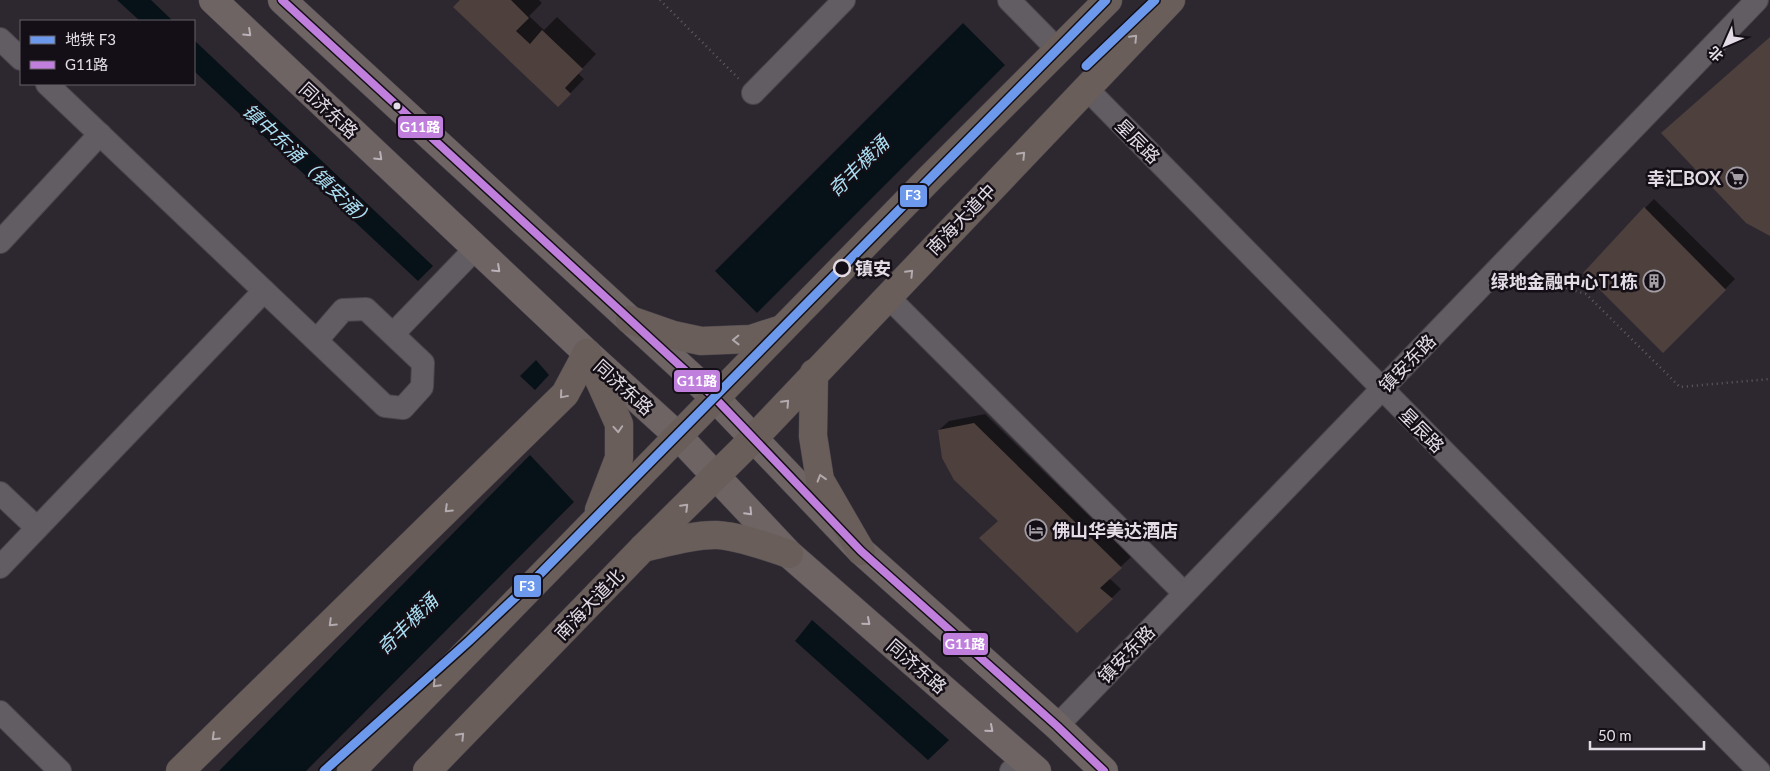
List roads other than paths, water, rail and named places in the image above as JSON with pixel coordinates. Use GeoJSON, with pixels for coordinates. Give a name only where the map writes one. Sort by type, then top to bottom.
{"type":"FeatureCollection","features":[{"type":"Feature","properties":{"kind":"highway"},"geometry":{"type":"LineString","coordinates":[[351,771],[929,179],[1108,0]]}},
{"type":"Feature","properties":{"kind":"highway","name":"南海大道中"},"geometry":{"type":"LineString","coordinates":[[753,439],[1171,0]]}},
{"type":"Feature","properties":{"kind":"highway"},"geometry":{"type":"LineString","coordinates":[[630,320],[672,335],[701,341],[751,339],[783,328]]}},
{"type":"Feature","properties":{"kind":"highway"},"geometry":{"type":"LineString","coordinates":[[586,353],[619,424],[619,458],[596,521]]}},
{"type":"Feature","properties":{"kind":"highway"},"geometry":{"type":"LineString","coordinates":[[180,771],[565,394],[586,353]]}},
{"type":"Feature","properties":{"kind":"highway"},"geometry":{"type":"LineString","coordinates":[[814,373],[813,436],[820,480],[861,551]]}},
{"type":"Feature","properties":{"kind":"highway","name":"南海大道北"},"geometry":{"type":"LineString","coordinates":[[427,771],[643,548],[753,439]]}},
{"type":"Feature","properties":{"kind":"highway"},"geometry":{"type":"LineString","coordinates":[[643,548],[717,535],[751,542],[789,554]]}},
{"type":"Feature","properties":{"kind":"main road","name":"同济东路"},"geometry":{"type":"LineString","coordinates":[[213,0],[586,353],[678,436],[789,554],[1024,767]]}},
{"type":"Feature","properties":{"kind":"main road"},"geometry":{"type":"LineString","coordinates":[[282,0],[715,398],[861,551],[1057,726],[1104,771]]}},
{"type":"Feature","properties":{"kind":"street"},"geometry":{"type":"LineString","coordinates":[[753,93],[844,0]]}},
{"type":"Feature","properties":{"kind":"street"},"geometry":{"type":"LineString","coordinates":[[1009,0],[1058,50]]}},
{"type":"Feature","properties":{"kind":"street","name":"镇安东路"},"geometry":{"type":"LineString","coordinates":[[1057,726],[1757,0]]}},
{"type":"Feature","properties":{"kind":"street"},"geometry":{"type":"LineString","coordinates":[[48,85],[385,406],[404,408],[422,388],[423,363],[366,308],[343,310],[317,340]]}},
{"type":"Feature","properties":{"kind":"street","name":"星辰路"},"geometry":{"type":"LineString","coordinates":[[1086,88],[1759,771]]}},
{"type":"Feature","properties":{"kind":"street"},"geometry":{"type":"LineString","coordinates":[[0,242],[100,134]]}},
{"type":"Feature","properties":{"kind":"street"},"geometry":{"type":"LineString","coordinates":[[393,334],[476,248]]}},
{"type":"Feature","properties":{"kind":"street"},"geometry":{"type":"LineString","coordinates":[[0,567],[264,291]]}},
{"type":"Feature","properties":{"kind":"street"},"geometry":{"type":"LineString","coordinates":[[888,296],[1184,593]]}},
{"type":"Feature","properties":{"kind":"street"},"geometry":{"type":"LineString","coordinates":[[0,493],[37,528]]}},
{"type":"Feature","properties":{"kind":"street"},"geometry":{"type":"LineString","coordinates":[[0,712],[60,771]]}},
{"type":"Feature","properties":{"kind":"water"},"geometry":{"type":"Polygon","coordinates":[[[117,0],[151,0],[172,20],[139,20],[117,0]]]}},
{"type":"Feature","properties":{"kind":"water","name":"奇丰横涌"},"geometry":{"type":"Polygon","coordinates":[[[963,23],[1005,65],[757,313],[715,271],[963,23]]]}},
{"type":"Feature","properties":{"kind":"water","name":"镇中东涌（镇安涌）"},"geometry":{"type":"Polygon","coordinates":[[[195,41],[433,266],[418,281],[195,72],[195,41]]]}},
{"type":"Feature","properties":{"kind":"water"},"geometry":{"type":"Polygon","coordinates":[[[536,360],[549,375],[535,390],[520,376],[536,360]]]}},
{"type":"Feature","properties":{"kind":"water","name":"奇丰横涌"},"geometry":{"type":"Polygon","coordinates":[[[530,455],[574,502],[306,771],[219,771],[530,455]]]}},
{"type":"Feature","properties":{"kind":"water"},"geometry":{"type":"Polygon","coordinates":[[[812,620],[949,740],[928,760],[795,641],[812,620]]]}},
{"type":"Feature","properties":{"kind":"metro line","name":"F3"},"geometry":{"type":"LineString","coordinates":[[324,771],[536,578],[1106,0]]}},
{"type":"Feature","properties":{"kind":"metro line","name":"F3"},"geometry":{"type":"LineString","coordinates":[[1086,66],[1155,0]]}},
{"type":"Feature","properties":{"kind":"place","name":"幸汇BOX"},"geometry":{"type":"Point","coordinates":[1737,178]}},
{"type":"Feature","properties":{"kind":"place","name":"镇安"},"geometry":{"type":"Point","coordinates":[842,268]}},
{"type":"Feature","properties":{"kind":"place","name":"绿地金融中心T1栋"},"geometry":{"type":"Point","coordinates":[1654,281]}},
{"type":"Feature","properties":{"kind":"place","name":"佛山华美达酒店"},"geometry":{"type":"Point","coordinates":[1036,530]}}]}
